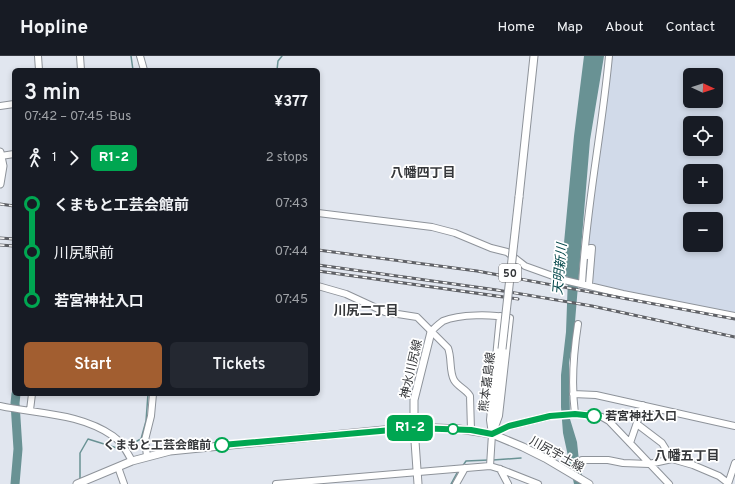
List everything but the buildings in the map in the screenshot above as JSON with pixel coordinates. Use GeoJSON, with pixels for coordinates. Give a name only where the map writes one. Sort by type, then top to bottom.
{"type":"FeatureCollection","features":[{"type":"Feature","properties":{"kind":"main road","name":"熊本嘉島線"},"geometry":{"type":"LineString","coordinates":[[492,434],[534,56]]}},
{"type":"Feature","properties":{"kind":"main road"},"geometry":{"type":"LineString","coordinates":[[0,154],[3,166],[0,184]]}},
{"type":"Feature","properties":{"kind":"main road","name":"神水川尻線"},"geometry":{"type":"LineString","coordinates":[[418,484],[414,428],[414,400],[431,332]]}},
{"type":"Feature","properties":{"kind":"main road"},"geometry":{"type":"LineString","coordinates":[[77,484],[147,456],[187,448],[414,428],[471,430],[492,434]]}},
{"type":"Feature","properties":{"kind":"main road","name":"川尻宇土線"},"geometry":{"type":"LineString","coordinates":[[492,434],[523,447],[565,469],[588,484]]}},
{"type":"Feature","properties":{"kind":"street"},"geometry":{"type":"LineString","coordinates":[[38,56],[39,68]]}},
{"type":"Feature","properties":{"kind":"street"},"geometry":{"type":"LineString","coordinates":[[80,56],[81,68]]}},
{"type":"Feature","properties":{"kind":"street"},"geometry":{"type":"LineString","coordinates":[[140,56],[143,68]]}},
{"type":"Feature","properties":{"kind":"street"},"geometry":{"type":"LineString","coordinates":[[584,284],[584,263],[589,209],[603,112],[609,56]]}},
{"type":"Feature","properties":{"kind":"street"},"geometry":{"type":"LineString","coordinates":[[0,106],[12,104]]}},
{"type":"Feature","properties":{"kind":"street"},"geometry":{"type":"LineString","coordinates":[[0,154],[12,154]]}},
{"type":"Feature","properties":{"kind":"street"},"geometry":{"type":"LineString","coordinates":[[320,213],[432,227],[455,233],[491,248],[507,252],[525,266],[564,280],[735,316]]}},
{"type":"Feature","properties":{"kind":"street"},"geometry":{"type":"LineString","coordinates":[[584,263],[590,248],[592,248],[584,284]]}},
{"type":"Feature","properties":{"kind":"street"},"geometry":{"type":"LineString","coordinates":[[320,287],[346,294],[384,312],[416,317],[448,348],[451,354],[453,380],[470,396],[471,430]]}},
{"type":"Feature","properties":{"kind":"street"},"geometry":{"type":"LineString","coordinates":[[431,332],[442,322],[465,316],[500,316],[510,318],[499,416],[492,434]]}},
{"type":"Feature","properties":{"kind":"street"},"geometry":{"type":"LineString","coordinates":[[490,466],[492,434],[490,420],[500,316]]}},
{"type":"Feature","properties":{"kind":"street"},"geometry":{"type":"LineString","coordinates":[[575,414],[573,394],[573,357],[578,324]]}},
{"type":"Feature","properties":{"kind":"street"},"geometry":{"type":"LineString","coordinates":[[573,394],[596,395],[735,426]]}},
{"type":"Feature","properties":{"kind":"street"},"geometry":{"type":"LineString","coordinates":[[30,410],[32,396]]}},
{"type":"Feature","properties":{"kind":"street"},"geometry":{"type":"LineString","coordinates":[[147,456],[145,440],[151,416],[153,396]]}},
{"type":"Feature","properties":{"kind":"street"},"geometry":{"type":"LineString","coordinates":[[630,443],[643,405]]}},
{"type":"Feature","properties":{"kind":"street"},"geometry":{"type":"LineString","coordinates":[[0,406],[70,417],[93,426],[114,437],[124,447],[132,461]]}},
{"type":"Feature","properties":{"kind":"street"},"geometry":{"type":"LineString","coordinates":[[492,434],[509,426],[550,416],[575,414],[593,415],[608,421],[670,484]]}},
{"type":"Feature","properties":{"kind":"street"},"geometry":{"type":"LineString","coordinates":[[637,424],[662,442],[672,459]]}},
{"type":"Feature","properties":{"kind":"street"},"geometry":{"type":"LineString","coordinates":[[582,460],[649,464],[672,459],[693,465],[719,476],[728,483],[735,463]]}},
{"type":"Feature","properties":{"kind":"street"},"geometry":{"type":"LineString","coordinates":[[276,484],[490,466],[500,468],[538,484]]}},
{"type":"Feature","properties":{"kind":"street"},"geometry":{"type":"LineString","coordinates":[[118,467],[124,484]]}},
{"type":"Feature","properties":{"kind":"street"},"geometry":{"type":"LineString","coordinates":[[456,484],[465,468]]}},
{"type":"Feature","properties":{"kind":"street"},"geometry":{"type":"LineString","coordinates":[[500,468],[508,484]]}},
{"type":"Feature","properties":{"kind":"street"},"geometry":{"type":"LineString","coordinates":[[356,477],[357,484]]}},
{"type":"Feature","properties":{"kind":"shaded area"},"geometry":{"type":"Polygon","coordinates":[[[584,56],[604,56],[590,140],[574,334],[569,363],[570,419],[577,442],[584,484],[574,484],[563,433],[561,407],[561,375],[566,332],[568,277],[561,275],[574,136],[584,56]]]}},
{"type":"Feature","properties":{"kind":"shaded area"},"geometry":{"type":"Polygon","coordinates":[[[611,56],[735,56],[735,313],[583,282],[611,56]]]}},
{"type":"Feature","properties":{"kind":"waterway"},"geometry":{"type":"LineString","coordinates":[[131,56],[133,68]]}},
{"type":"Feature","properties":{"kind":"waterway"},"geometry":{"type":"LineString","coordinates":[[277,68],[278,61],[282,56]]}},
{"type":"Feature","properties":{"kind":"waterway"},"geometry":{"type":"LineString","coordinates":[[15,484],[18,449],[16,396]]}},
{"type":"Feature","properties":{"kind":"waterway"},"geometry":{"type":"LineString","coordinates":[[126,445],[141,439],[146,421],[148,396]]}},
{"type":"Feature","properties":{"kind":"waterway"},"geometry":{"type":"LineString","coordinates":[[80,480],[80,453],[88,439],[117,448],[122,446]]}},
{"type":"Feature","properties":{"kind":"waterway"},"geometry":{"type":"LineString","coordinates":[[493,460],[521,458]]}},
{"type":"Feature","properties":{"kind":"waterway"},"geometry":{"type":"LineString","coordinates":[[462,467],[466,461],[489,460]]}},
{"type":"Feature","properties":{"kind":"waterway"},"geometry":{"type":"LineString","coordinates":[[451,484],[458,471]]}},
{"type":"Feature","properties":{"kind":"railway"},"geometry":{"type":"LineString","coordinates":[[0,204],[12,206]]}},
{"type":"Feature","properties":{"kind":"railway"},"geometry":{"type":"LineString","coordinates":[[0,238],[12,239]]}},
{"type":"Feature","properties":{"kind":"railway"},"geometry":{"type":"LineString","coordinates":[[0,245],[12,246]]}},
{"type":"Feature","properties":{"kind":"railway"},"geometry":{"type":"LineString","coordinates":[[320,250],[477,271],[735,319]]}},
{"type":"Feature","properties":{"kind":"railway"},"geometry":{"type":"LineString","coordinates":[[320,265],[497,290],[592,306],[735,337]]}},
{"type":"Feature","properties":{"kind":"railway"},"geometry":{"type":"LineString","coordinates":[[320,271],[518,299]]}},
{"type":"Feature","properties":{"kind":"bus line","name":"R1-2"},"geometry":{"type":"LineString","coordinates":[[222,445],[414,428],[471,430],[492,434],[509,426],[550,416],[575,414],[594,416]]}},
{"type":"Feature","properties":{"kind":"place","name":"若宮神社入口"},"geometry":{"type":"Point","coordinates":[594,416]}},
{"type":"Feature","properties":{"kind":"place","name":"くまもと工芸会館前"},"geometry":{"type":"Point","coordinates":[222,445]}},
{"type":"Feature","properties":{"kind":"district","name":"八幡四丁目"},"geometry":{"type":"Point","coordinates":[423,172]}},
{"type":"Feature","properties":{"kind":"district","name":"川尻二丁目"},"geometry":{"type":"Point","coordinates":[366,310]}},
{"type":"Feature","properties":{"kind":"district","name":"八幡五丁目"},"geometry":{"type":"Point","coordinates":[687,455]}},
{"type":"Feature","properties":{"kind":"water label","name":"天明新川"},"geometry":{"type":"Point","coordinates":[559,269]}}]}
